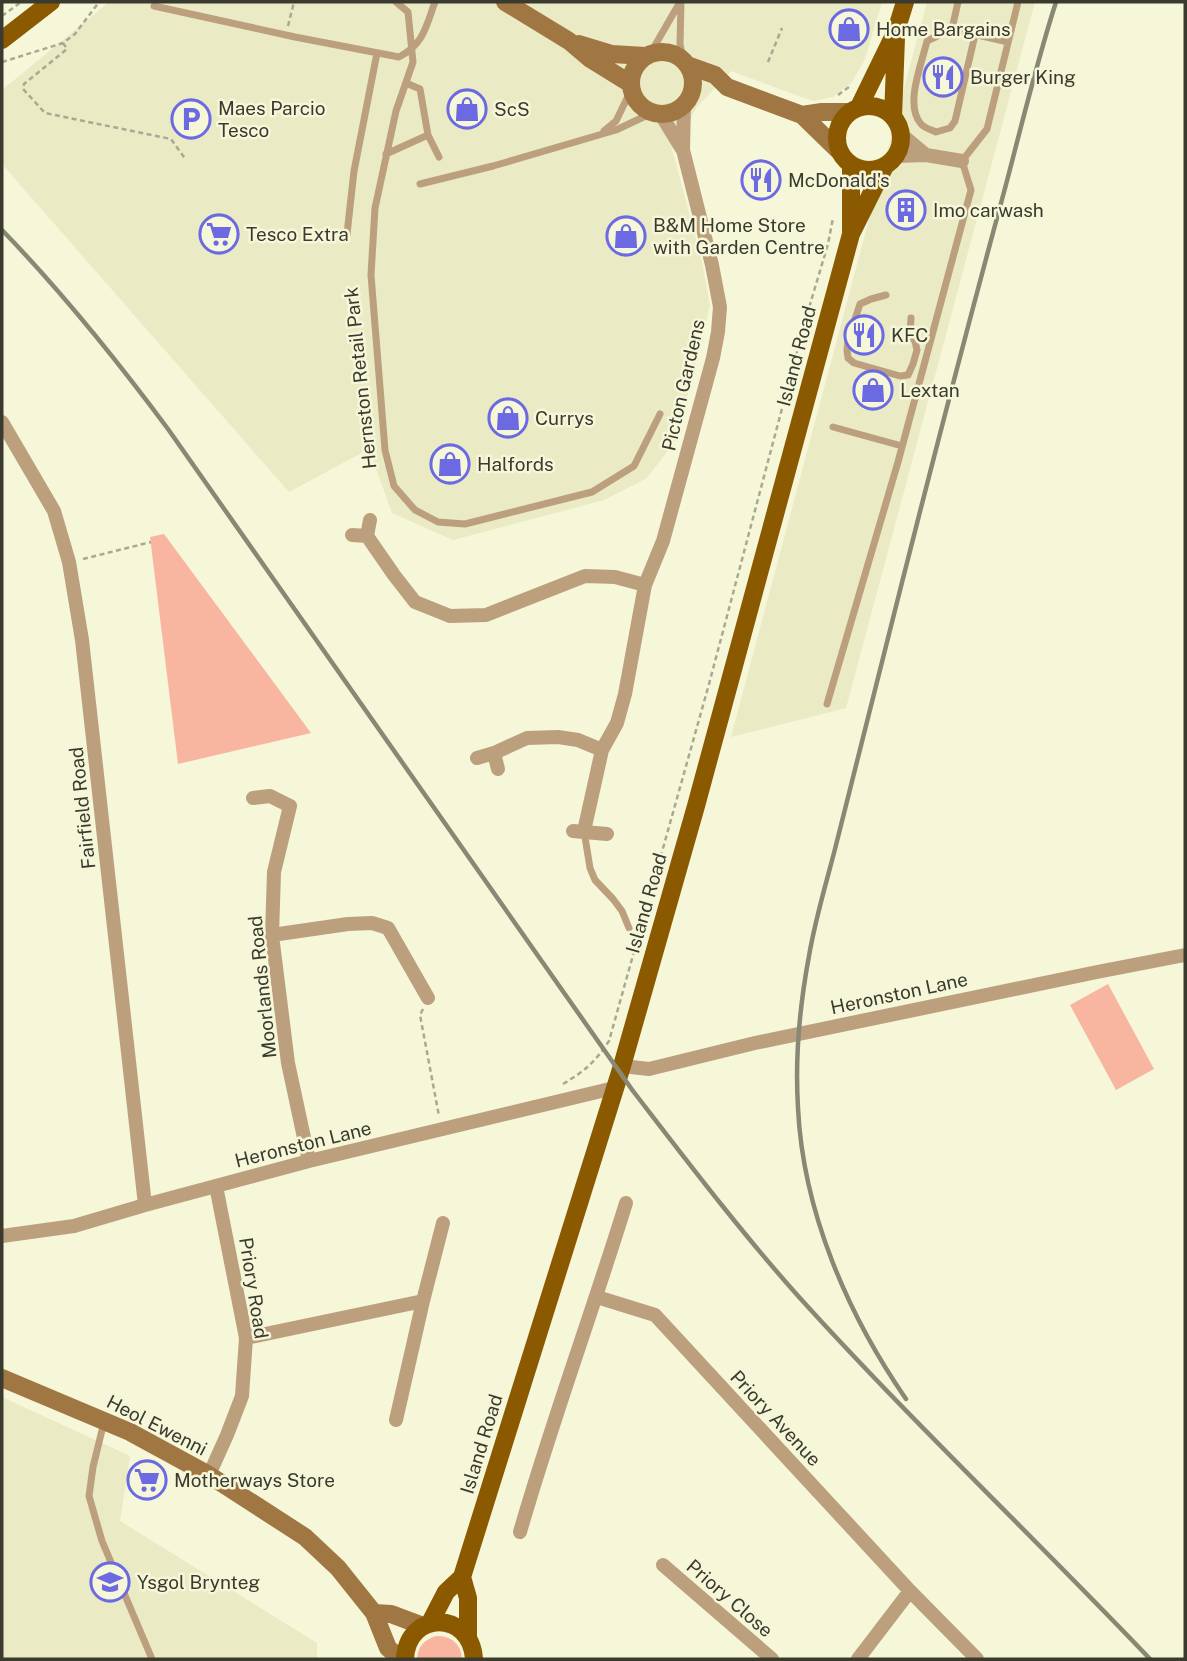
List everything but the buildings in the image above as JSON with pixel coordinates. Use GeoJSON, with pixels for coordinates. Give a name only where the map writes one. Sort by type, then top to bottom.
{"type":"FeatureCollection","features":[{"type":"Feature","properties":{"kind":"main road"},"geometry":{"type":"LineString","coordinates":[[2,40],[51,2]]}},
{"type":"Feature","properties":{"kind":"main road"},"geometry":{"type":"LineString","coordinates":[[851,234],[846,159],[836,142],[837,133],[840,122],[854,110],[896,30],[905,2]]}},
{"type":"Feature","properties":{"kind":"main road"},"geometry":{"type":"LineString","coordinates":[[893,117],[896,30]]}},
{"type":"Feature","properties":{"kind":"main road"},"geometry":{"type":"LineString","coordinates":[[851,234],[900,145],[901,134],[893,117],[884,110],[873,106],[854,110]]}},
{"type":"Feature","properties":{"kind":"main road"},"geometry":{"type":"LineString","coordinates":[[846,159],[865,170],[875,170],[890,161]]}},
{"type":"Feature","properties":{"kind":"main road","name":"Island Road"},"geometry":{"type":"LineString","coordinates":[[403,1659],[411,1636],[426,1624],[446,1592],[461,1577],[622,1066],[851,234]]}},
{"type":"Feature","properties":{"kind":"main road","name":"Island Road"},"geometry":{"type":"LineString","coordinates":[[461,1577],[468,1598],[475,1651]]}},
{"type":"Feature","properties":{"kind":"main road"},"geometry":{"type":"LineString","coordinates":[[426,1624],[441,1622],[454,1625],[475,1651]]}},
{"type":"Feature","properties":{"kind":"street"},"geometry":{"type":"LineString","coordinates":[[505,2],[569,41],[631,86]]}},
{"type":"Feature","properties":{"kind":"street"},"geometry":{"type":"LineString","coordinates":[[569,41],[612,54],[673,53],[685,62],[715,75],[727,87],[802,116],[846,159]]}},
{"type":"Feature","properties":{"kind":"street"},"geometry":{"type":"LineString","coordinates":[[647,55],[636,66],[631,86],[638,102],[657,113],[670,113],[711,89],[727,87]]}},
{"type":"Feature","properties":{"kind":"street"},"geometry":{"type":"LineString","coordinates":[[685,62],[692,76],[693,86],[687,102]]}},
{"type":"Feature","properties":{"kind":"street","name":"Picton Gardens"},"geometry":{"type":"LineString","coordinates":[[579,831],[602,750],[617,723],[645,585],[663,541],[718,332],[720,307],[712,265],[683,150],[687,102]]}},
{"type":"Feature","properties":{"kind":"street"},"geometry":{"type":"LineString","coordinates":[[802,116],[854,110]]}},
{"type":"Feature","properties":{"kind":"street","name":"Picton Gardens"},"geometry":{"type":"LineString","coordinates":[[657,113],[683,150]]}},
{"type":"Feature","properties":{"kind":"street"},"geometry":{"type":"LineString","coordinates":[[901,134],[926,155]]}},
{"type":"Feature","properties":{"kind":"street"},"geometry":{"type":"LineString","coordinates":[[890,161],[926,155],[962,161]]}},
{"type":"Feature","properties":{"kind":"street","name":"Fairfield Road"},"geometry":{"type":"LineString","coordinates":[[2,422],[54,511],[69,562],[86,666],[145,1205]]}},
{"type":"Feature","properties":{"kind":"street"},"geometry":{"type":"LineString","coordinates":[[370,520],[359,536],[415,602],[450,616],[485,615],[585,576],[615,577],[645,585]]}},
{"type":"Feature","properties":{"kind":"street"},"geometry":{"type":"LineString","coordinates":[[477,758],[527,738],[578,740],[602,750]]}},
{"type":"Feature","properties":{"kind":"street"},"geometry":{"type":"LineString","coordinates":[[494,753],[498,769]]}},
{"type":"Feature","properties":{"kind":"street","name":"Moorlands Road"},"geometry":{"type":"LineString","coordinates":[[253,798],[270,796],[290,806],[274,872],[272,935],[288,1063],[309,1161]]}},
{"type":"Feature","properties":{"kind":"street"},"geometry":{"type":"LineString","coordinates":[[579,831],[607,834]]}},
{"type":"Feature","properties":{"kind":"street"},"geometry":{"type":"LineString","coordinates":[[272,935],[348,924],[372,923],[388,928],[428,998]]}},
{"type":"Feature","properties":{"kind":"street","name":"Heronston Lane"},"geometry":{"type":"LineString","coordinates":[[622,1066],[649,1069],[755,1043],[1185,955]]}},
{"type":"Feature","properties":{"kind":"street","name":"Heronston Lane"},"geometry":{"type":"LineString","coordinates":[[2,1236],[74,1226],[309,1161],[614,1088]]}},
{"type":"Feature","properties":{"kind":"street","name":"Priory Road"},"geometry":{"type":"LineString","coordinates":[[209,1475],[242,1396],[246,1338],[216,1186]]}},
{"type":"Feature","properties":{"kind":"street"},"geometry":{"type":"LineString","coordinates":[[520,1532],[626,1203]]}},
{"type":"Feature","properties":{"kind":"street"},"geometry":{"type":"LineString","coordinates":[[396,1420],[443,1223]]}},
{"type":"Feature","properties":{"kind":"street","name":"Priory Avenue"},"geometry":{"type":"LineString","coordinates":[[597,1297],[654,1315],[910,1591],[977,1659]]}},
{"type":"Feature","properties":{"kind":"street"},"geometry":{"type":"LineString","coordinates":[[246,1338],[423,1301]]}},
{"type":"Feature","properties":{"kind":"street","name":"Heol Ewenni"},"geometry":{"type":"LineString","coordinates":[[2,1378],[130,1432],[209,1475],[305,1537],[338,1568],[374,1613],[388,1648],[403,1659]]}},
{"type":"Feature","properties":{"kind":"street","name":"Priory Close"},"geometry":{"type":"LineString","coordinates":[[663,1566],[772,1659]]}},
{"type":"Feature","properties":{"kind":"street"},"geometry":{"type":"LineString","coordinates":[[858,1659],[910,1591]]}},
{"type":"Feature","properties":{"kind":"street"},"geometry":{"type":"LineString","coordinates":[[374,1613],[391,1614],[426,1624]]}},
{"type":"Feature","properties":{"kind":"lane","name":"Hernston Retail Park"},"geometry":{"type":"LineString","coordinates":[[396,2],[408,12],[413,62],[396,111],[375,208],[371,275],[385,450],[394,486],[415,510],[438,522],[465,524],[592,492],[634,466],[660,414]]}},
{"type":"Feature","properties":{"kind":"lane","name":"Hernston Retail Park"},"geometry":{"type":"LineString","coordinates":[[411,50],[423,36],[435,2]]}},
{"type":"Feature","properties":{"kind":"lane"},"geometry":{"type":"LineString","coordinates":[[647,55],[680,2]]}},
{"type":"Feature","properties":{"kind":"lane"},"geometry":{"type":"LineString","coordinates":[[680,2],[680,44],[685,62]]}},
{"type":"Feature","properties":{"kind":"lane"},"geometry":{"type":"LineString","coordinates":[[951,29],[958,2]]}},
{"type":"Feature","properties":{"kind":"lane"},"geometry":{"type":"LineString","coordinates":[[827,704],[902,446],[971,190],[962,161],[986,130],[1018,2]]}},
{"type":"Feature","properties":{"kind":"lane"},"geometry":{"type":"LineString","coordinates":[[154,6],[399,57],[411,50]]}},
{"type":"Feature","properties":{"kind":"lane"},"geometry":{"type":"LineString","coordinates":[[975,35],[955,121],[950,128],[936,132],[922,125],[914,109],[913,98],[927,41],[951,29],[1008,42]]}},
{"type":"Feature","properties":{"kind":"lane"},"geometry":{"type":"LineString","coordinates":[[347,234],[354,170],[377,53]]}},
{"type":"Feature","properties":{"kind":"lane"},"geometry":{"type":"LineString","coordinates":[[406,83],[420,89],[428,135],[439,157]]}},
{"type":"Feature","properties":{"kind":"lane"},"geometry":{"type":"LineString","coordinates":[[601,134],[616,121],[631,86]]}},
{"type":"Feature","properties":{"kind":"lane"},"geometry":{"type":"LineString","coordinates":[[420,184],[616,130],[657,113]]}},
{"type":"Feature","properties":{"kind":"lane"},"geometry":{"type":"LineString","coordinates":[[386,154],[428,135]]}},
{"type":"Feature","properties":{"kind":"lane"},"geometry":{"type":"LineString","coordinates":[[852,328],[860,304],[886,295]]}},
{"type":"Feature","properties":{"kind":"lane"},"geometry":{"type":"LineString","coordinates":[[848,341],[848,358],[854,363],[900,376],[908,375],[917,349],[910,335],[911,318]]}},
{"type":"Feature","properties":{"kind":"lane"},"geometry":{"type":"LineString","coordinates":[[833,427],[902,446]]}},
{"type":"Feature","properties":{"kind":"lane"},"geometry":{"type":"LineString","coordinates":[[579,831],[595,880],[622,911],[629,928]]}},
{"type":"Feature","properties":{"kind":"lane"},"geometry":{"type":"LineString","coordinates":[[104,1421],[89,1496],[102,1541],[152,1659]]}},
{"type":"Feature","properties":{"kind":"path"},"geometry":{"type":"LineString","coordinates":[[2,16],[21,2]]}},
{"type":"Feature","properties":{"kind":"path"},"geometry":{"type":"LineString","coordinates":[[2,62],[63,43],[75,34],[99,2]]}},
{"type":"Feature","properties":{"kind":"path"},"geometry":{"type":"LineString","coordinates":[[286,35],[294,2]]}},
{"type":"Feature","properties":{"kind":"path"},"geometry":{"type":"LineString","coordinates":[[768,62],[782,28]]}},
{"type":"Feature","properties":{"kind":"path"},"geometry":{"type":"LineString","coordinates":[[63,43],[67,49],[24,84],[23,89],[44,113],[171,139],[186,160]]}},
{"type":"Feature","properties":{"kind":"path"},"geometry":{"type":"LineString","coordinates":[[562,1086],[595,1061],[609,1041],[709,684],[836,207]]}},
{"type":"Feature","properties":{"kind":"path"},"geometry":{"type":"LineString","coordinates":[[69,562],[151,542]]}},
{"type":"Feature","properties":{"kind":"path"},"geometry":{"type":"LineString","coordinates":[[428,998],[420,1015],[442,1129]]}},
{"type":"Feature","properties":{"kind":"shaded area"},"geometry":{"type":"Polygon","coordinates":[[[109,2],[882,2],[865,59],[852,82],[833,97],[814,101],[731,71],[697,107],[672,149],[702,262],[710,306],[676,440],[647,478],[604,500],[453,540],[392,513],[369,449],[289,492],[2,164],[2,90],[109,2]]]}},
{"type":"Feature","properties":{"kind":"shaded area"},"geometry":{"type":"Polygon","coordinates":[[[927,2],[1035,2],[846,708],[731,737],[927,2]]]}},
{"type":"Feature","properties":{"kind":"shaded area"},"geometry":{"type":"Polygon","coordinates":[[[164,534],[311,733],[178,764],[150,537],[164,534]]]}},
{"type":"Feature","properties":{"kind":"shaded area"},"geometry":{"type":"Polygon","coordinates":[[[1108,984],[1154,1069],[1116,1090],[1070,1005],[1108,984]]]}},
{"type":"Feature","properties":{"kind":"shaded area","name":"Ysgol Brynteg"},"geometry":{"type":"Polygon","coordinates":[[[2,1397],[130,1456],[120,1521],[317,1643],[317,1659],[2,1659],[2,1397]]]}},
{"type":"Feature","properties":{"kind":"shaded area"},"geometry":{"type":"Polygon","coordinates":[[[436,1636],[447,1637],[455,1642],[462,1659],[417,1659],[422,1644],[436,1636]]]}},
{"type":"Feature","properties":{"kind":"railway"},"geometry":{"type":"LineString","coordinates":[[906,1399],[865,1333],[832,1261],[819,1224],[809,1186],[798,1108],[797,1070],[801,1012],[814,929],[912,541],[1035,72],[1056,2]]}},
{"type":"Feature","properties":{"kind":"railway"},"geometry":{"type":"LineString","coordinates":[[2,230],[88,326],[168,429],[633,1091],[694,1170],[799,1297],[1150,1659]]}},
{"type":"Feature","properties":{"kind":"place","name":"Home Bargains"},"geometry":{"type":"Point","coordinates":[849,29]}},
{"type":"Feature","properties":{"kind":"place","name":"Burger King"},"geometry":{"type":"Point","coordinates":[943,77]}},
{"type":"Feature","properties":{"kind":"place","name":"ScS"},"geometry":{"type":"Point","coordinates":[467,109]}},
{"type":"Feature","properties":{"kind":"place","name":"Maes Parcio Tesco"},"geometry":{"type":"Point","coordinates":[191,119]}},
{"type":"Feature","properties":{"kind":"place","name":"McDonald's"},"geometry":{"type":"Point","coordinates":[761,180]}},
{"type":"Feature","properties":{"kind":"place","name":"Imo carwash"},"geometry":{"type":"Point","coordinates":[906,210]}},
{"type":"Feature","properties":{"kind":"place","name":"Tesco Extra"},"geometry":{"type":"Point","coordinates":[219,234]}},
{"type":"Feature","properties":{"kind":"place","name":"B&M Home Store with Garden Centre"},"geometry":{"type":"Point","coordinates":[626,236]}},
{"type":"Feature","properties":{"kind":"place","name":"KFC"},"geometry":{"type":"Point","coordinates":[864,335]}},
{"type":"Feature","properties":{"kind":"place","name":"Lextan"},"geometry":{"type":"Point","coordinates":[873,390]}},
{"type":"Feature","properties":{"kind":"place","name":"Currys"},"geometry":{"type":"Point","coordinates":[508,418]}},
{"type":"Feature","properties":{"kind":"place","name":"Halfords"},"geometry":{"type":"Point","coordinates":[450,464]}},
{"type":"Feature","properties":{"kind":"place","name":"Motherways Store"},"geometry":{"type":"Point","coordinates":[147,1480]}},
{"type":"Feature","properties":{"kind":"place","name":"Ysgol Brynteg"},"geometry":{"type":"Point","coordinates":[110,1582]}}]}
